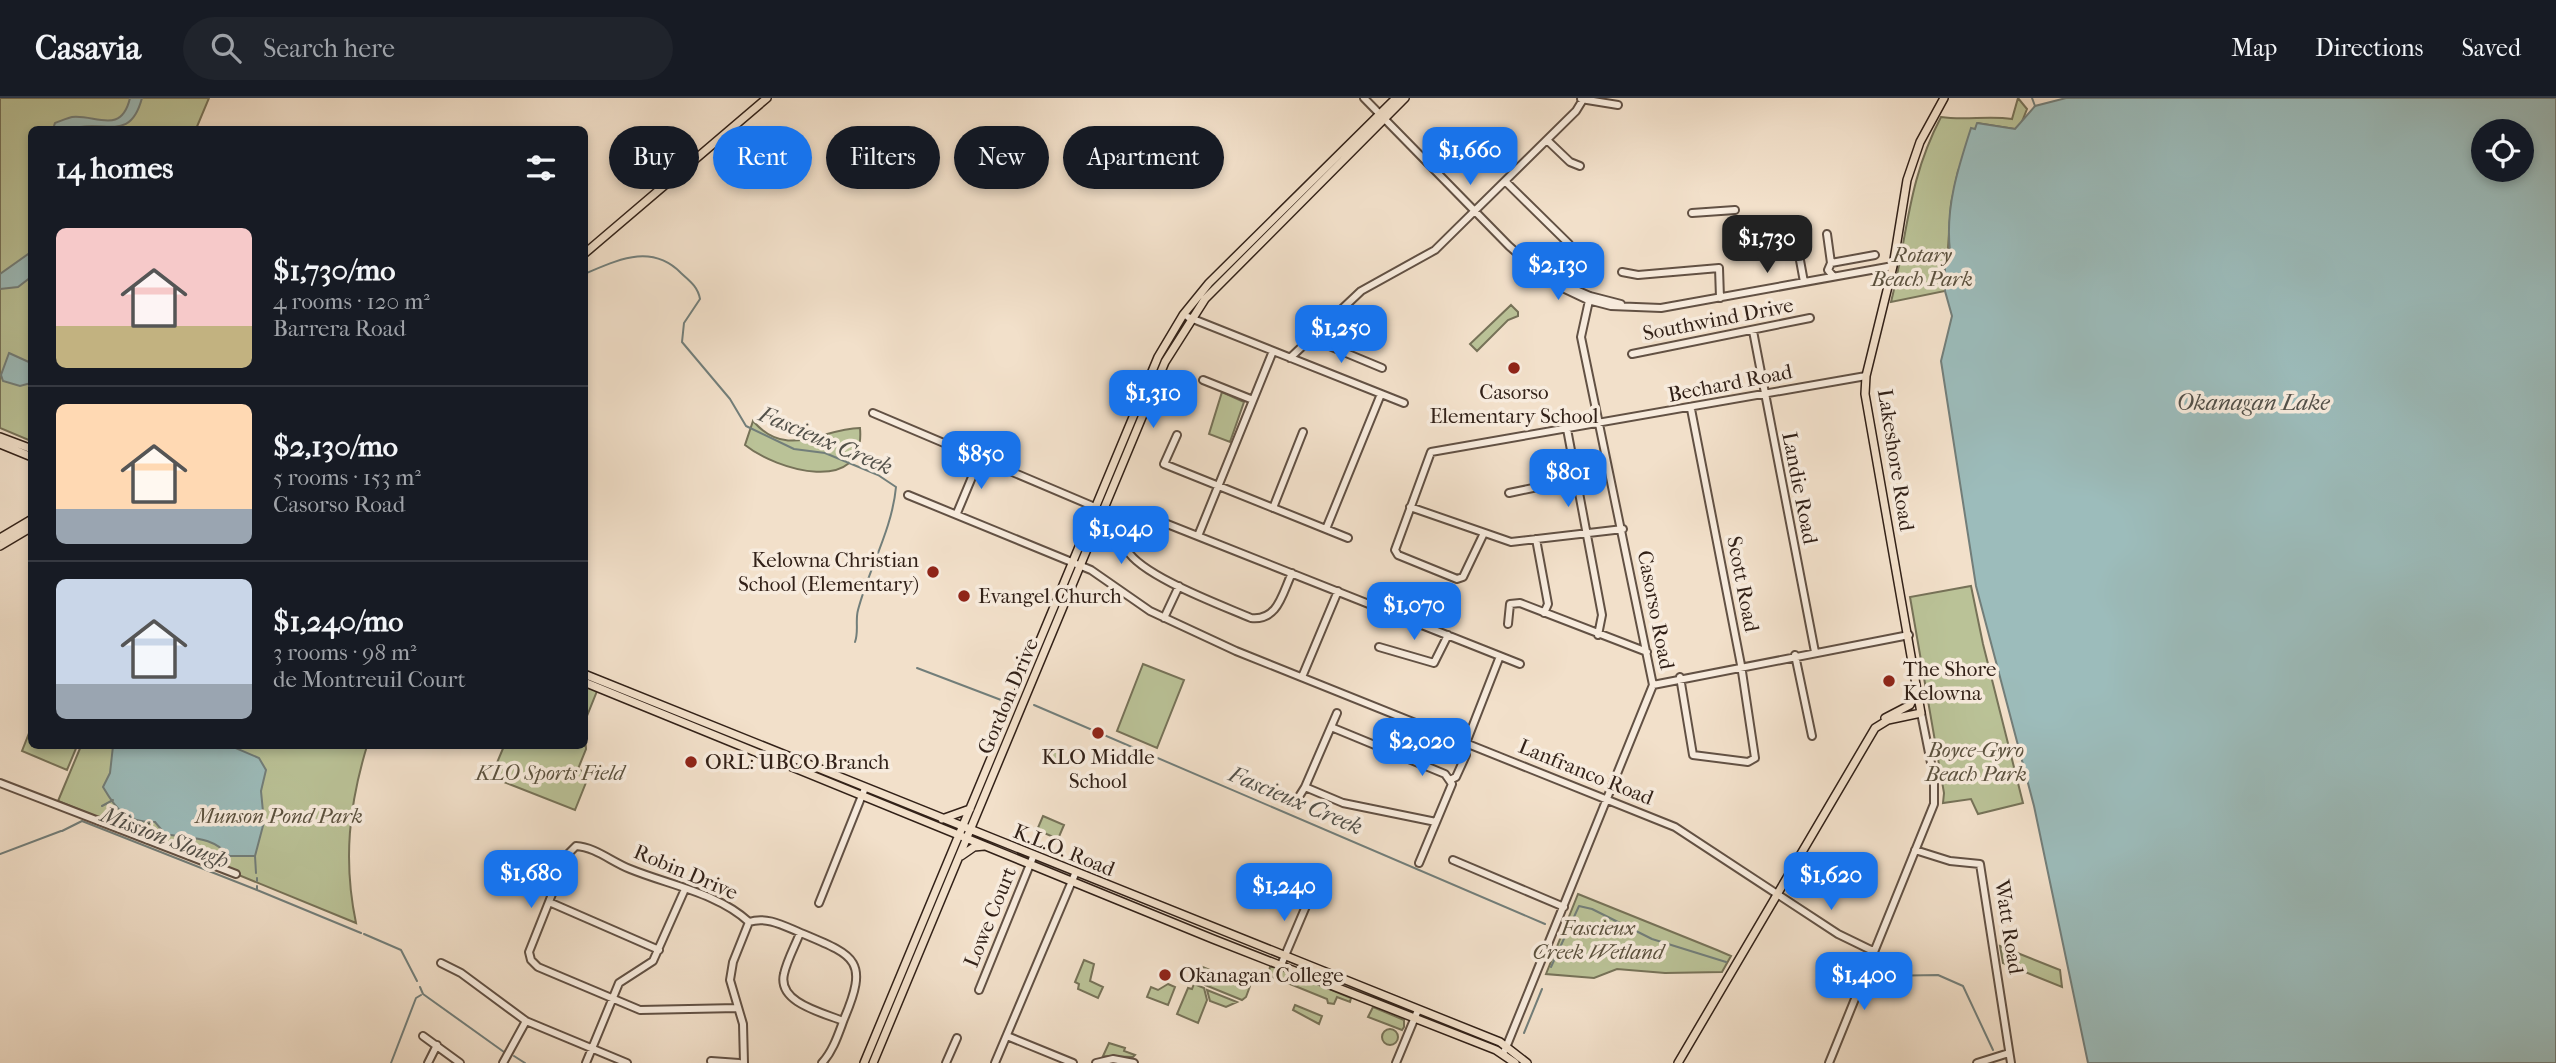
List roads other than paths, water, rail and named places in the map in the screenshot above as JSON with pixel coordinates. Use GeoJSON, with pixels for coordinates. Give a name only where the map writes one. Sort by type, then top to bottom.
{"type":"FeatureCollection","features":[{"type":"Feature","properties":{"kind":"main road"},"geometry":{"type":"LineString","coordinates":[[588,251],[767,98]]}},
{"type":"Feature","properties":{"kind":"main road","name":"Gordon Drive"},"geometry":{"type":"LineString","coordinates":[[1382,116],[1396,98]]}},
{"type":"Feature","properties":{"kind":"main road","name":"Gordon Drive"},"geometry":{"type":"LineString","coordinates":[[873,1063],[1081,566],[1099,509],[1158,357],[1209,283],[1382,116],[1405,98]]}},
{"type":"Feature","properties":{"kind":"main road","name":"Lakeshore Road"},"geometry":{"type":"LineString","coordinates":[[1920,713],[1909,635],[1865,394],[1866,376],[1893,267],[1912,161],[1944,98]]}},
{"type":"Feature","properties":{"kind":"main road"},"geometry":{"type":"LineString","coordinates":[[0,437],[28,448]]}},
{"type":"Feature","properties":{"kind":"main road"},"geometry":{"type":"LineString","coordinates":[[0,444],[28,455]]}},
{"type":"Feature","properties":{"kind":"main road","name":"Gordon Drive"},"geometry":{"type":"LineString","coordinates":[[864,1063],[1072,562],[1099,509]]}},
{"type":"Feature","properties":{"kind":"main road"},"geometry":{"type":"LineString","coordinates":[[0,538],[28,521]]}},
{"type":"Feature","properties":{"kind":"main road"},"geometry":{"type":"LineString","coordinates":[[0,546],[28,529]]}},
{"type":"Feature","properties":{"kind":"main road","name":"K.L.O. Road"},"geometry":{"type":"LineString","coordinates":[[588,676],[1074,878],[1503,1047],[1527,1063]]}},
{"type":"Feature","properties":{"kind":"main road","name":"K.L.O. Road"},"geometry":{"type":"LineString","coordinates":[[588,684],[864,792]]}},
{"type":"Feature","properties":{"kind":"main road"},"geometry":{"type":"LineString","coordinates":[[1678,1063],[1875,728],[1888,716],[1910,705],[1917,688]]}},
{"type":"Feature","properties":{"kind":"main road"},"geometry":{"type":"LineString","coordinates":[[1875,728],[1888,720],[1920,713]]}},
{"type":"Feature","properties":{"kind":"main road"},"geometry":{"type":"LineString","coordinates":[[950,856],[949,838],[940,823],[970,809]]}},
{"type":"Feature","properties":{"kind":"main road"},"geometry":{"type":"LineString","coordinates":[[960,856],[987,842],[981,829],[979,812]]}},
{"type":"Feature","properties":{"kind":"main road","name":"K.L.O. Road"},"geometry":{"type":"LineString","coordinates":[[1503,1047],[1515,1063]]}},
{"type":"Feature","properties":{"kind":"street"},"geometry":{"type":"LineString","coordinates":[[1364,98],[1508,246],[1546,276],[1589,298],[1643,309],[1893,267]]}},
{"type":"Feature","properties":{"kind":"street"},"geometry":{"type":"LineString","coordinates":[[1290,358],[1361,291],[1435,250],[1547,140],[1582,99],[1618,105]]}},
{"type":"Feature","properties":{"kind":"street"},"geometry":{"type":"LineString","coordinates":[[1547,140],[1570,163],[1580,166]]}},
{"type":"Feature","properties":{"kind":"street"},"geometry":{"type":"LineString","coordinates":[[1506,182],[1569,244]]}},
{"type":"Feature","properties":{"kind":"street"},"geometry":{"type":"LineString","coordinates":[[1692,213],[1735,210]]}},
{"type":"Feature","properties":{"kind":"street"},"geometry":{"type":"LineString","coordinates":[[1827,234],[1831,263],[1828,270],[1833,276]]}},
{"type":"Feature","properties":{"kind":"street"},"geometry":{"type":"LineString","coordinates":[[1736,255],[1797,244],[1804,282]]}},
{"type":"Feature","properties":{"kind":"street"},"geometry":{"type":"LineString","coordinates":[[1831,263],[1875,255]]}},
{"type":"Feature","properties":{"kind":"street"},"geometry":{"type":"LineString","coordinates":[[1847,260],[1850,274]]}},
{"type":"Feature","properties":{"kind":"street"},"geometry":{"type":"LineString","coordinates":[[1622,272],[1664,274],[1719,268],[1720,298]]}},
{"type":"Feature","properties":{"kind":"street","name":"Casorso Road"},"geometry":{"type":"LineString","coordinates":[[1503,1047],[1514,1031],[1653,685],[1623,529],[1581,337],[1589,298]]}},
{"type":"Feature","properties":{"kind":"street"},"geometry":{"type":"LineString","coordinates":[[1187,316],[1404,403]]}},
{"type":"Feature","properties":{"kind":"street","name":"Southwind Drive"},"geometry":{"type":"LineString","coordinates":[[1632,354],[1810,318]]}},
{"type":"Feature","properties":{"kind":"street","name":"Landie Road"},"geometry":{"type":"LineString","coordinates":[[1753,331],[1815,652]]}},
{"type":"Feature","properties":{"kind":"street"},"geometry":{"type":"LineString","coordinates":[[1310,338],[1382,368]]}},
{"type":"Feature","properties":{"kind":"street"},"geometry":{"type":"LineString","coordinates":[[1198,536],[1273,351]]}},
{"type":"Feature","properties":{"kind":"street","name":"Bechard Road"},"geometry":{"type":"LineString","coordinates":[[1410,507],[1431,452],[1691,409],[1866,376]]}},
{"type":"Feature","properties":{"kind":"street"},"geometry":{"type":"LineString","coordinates":[[1203,380],[1253,400]]}},
{"type":"Feature","properties":{"kind":"street"},"geometry":{"type":"LineString","coordinates":[[1326,529],[1381,394]]}},
{"type":"Feature","properties":{"kind":"street","name":"Scott Road"},"geometry":{"type":"LineString","coordinates":[[1680,677],[1693,755],[1748,762],[1755,758],[1741,665],[1691,409]]}},
{"type":"Feature","properties":{"kind":"street"},"geometry":{"type":"LineString","coordinates":[[873,413],[1099,509]]}},
{"type":"Feature","properties":{"kind":"street"},"geometry":{"type":"LineString","coordinates":[[1567,429],[1602,615],[1598,635]]}},
{"type":"Feature","properties":{"kind":"street"},"geometry":{"type":"LineString","coordinates":[[1273,508],[1303,432]]}},
{"type":"Feature","properties":{"kind":"street"},"geometry":{"type":"LineString","coordinates":[[1177,435],[1164,464],[1348,538]]}},
{"type":"Feature","properties":{"kind":"street"},"geometry":{"type":"LineString","coordinates":[[957,513],[980,458]]}},
{"type":"Feature","properties":{"kind":"street"},"geometry":{"type":"LineString","coordinates":[[1509,493],[1576,479]]}},
{"type":"Feature","properties":{"kind":"street","name":"Lanfranco Road"},"geometry":{"type":"LineString","coordinates":[[908,495],[1081,566],[1164,618],[1302,677],[1675,827],[1778,892],[1838,934],[1873,951]]}},
{"type":"Feature","properties":{"kind":"street"},"geometry":{"type":"LineString","coordinates":[[1484,533],[1467,574],[1457,579],[1398,555],[1395,550],[1410,507],[1511,542],[1623,529]]}},
{"type":"Feature","properties":{"kind":"street"},"geometry":{"type":"LineString","coordinates":[[1292,573],[1273,614],[1263,620],[1251,618],[1179,586],[1133,560],[1127,550],[1142,514],[1292,573],[1520,664]]}},
{"type":"Feature","properties":{"kind":"street"},"geometry":{"type":"LineString","coordinates":[[1536,539],[1548,604],[1545,613]]}},
{"type":"Feature","properties":{"kind":"street"},"geometry":{"type":"LineString","coordinates":[[1164,618],[1179,586]]}},
{"type":"Feature","properties":{"kind":"street"},"geometry":{"type":"LineString","coordinates":[[1302,677],[1338,592]]}},
{"type":"Feature","properties":{"kind":"street"},"geometry":{"type":"LineString","coordinates":[[1508,624],[1508,609],[1514,603],[1647,652]]}},
{"type":"Feature","properties":{"kind":"street"},"geometry":{"type":"LineString","coordinates":[[1379,647],[1434,663],[1448,635]]}},
{"type":"Feature","properties":{"kind":"street"},"geometry":{"type":"LineString","coordinates":[[1653,685],[1741,665],[1909,635]]}},
{"type":"Feature","properties":{"kind":"street"},"geometry":{"type":"LineString","coordinates":[[1795,655],[1812,736]]}},
{"type":"Feature","properties":{"kind":"street"},"geometry":{"type":"LineString","coordinates":[[1466,743],[1500,656]]}},
{"type":"Feature","properties":{"kind":"street"},"geometry":{"type":"LineString","coordinates":[[1295,803],[1305,787],[1338,712]]}},
{"type":"Feature","properties":{"kind":"street"},"geometry":{"type":"LineString","coordinates":[[1829,1063],[1934,804],[1934,778],[1920,713]]}},
{"type":"Feature","properties":{"kind":"street"},"geometry":{"type":"LineString","coordinates":[[1408,758],[1422,724]]}},
{"type":"Feature","properties":{"kind":"street"},"geometry":{"type":"LineString","coordinates":[[1331,727],[1445,774],[1450,780],[1452,784],[1419,863]]}},
{"type":"Feature","properties":{"kind":"street"},"geometry":{"type":"LineString","coordinates":[[1450,780],[1456,777],[1465,755]]}},
{"type":"Feature","properties":{"kind":"street"},"geometry":{"type":"LineString","coordinates":[[0,783],[236,874]]}},
{"type":"Feature","properties":{"kind":"street"},"geometry":{"type":"LineString","coordinates":[[1305,787],[1343,803],[1436,822]]}},
{"type":"Feature","properties":{"kind":"street"},"geometry":{"type":"LineString","coordinates":[[819,904],[864,792]]}},
{"type":"Feature","properties":{"kind":"street","name":"Robin Drive"},"geometry":{"type":"LineString","coordinates":[[738,1008],[652,1012],[640,1010],[538,967],[531,960],[529,952],[568,854],[576,846],[586,847],[631,869],[685,889],[737,912],[749,922]]}},
{"type":"Feature","properties":{"kind":"street","name":"Watt Road"},"geometry":{"type":"LineString","coordinates":[[1915,850],[1950,861],[1980,864],[2011,1063]]}},
{"type":"Feature","properties":{"kind":"street","name":"Lowe Court"},"geometry":{"type":"LineString","coordinates":[[979,990],[1032,860]]}},
{"type":"Feature","properties":{"kind":"street"},"geometry":{"type":"LineString","coordinates":[[1453,860],[1564,907]]}},
{"type":"Feature","properties":{"kind":"street"},"geometry":{"type":"LineString","coordinates":[[995,1063],[1074,878]]}},
{"type":"Feature","properties":{"kind":"street"},"geometry":{"type":"LineString","coordinates":[[586,1063],[620,983],[653,961],[685,889]]}},
{"type":"Feature","properties":{"kind":"street"},"geometry":{"type":"LineString","coordinates":[[1283,961],[1312,892]]}},
{"type":"Feature","properties":{"kind":"street"},"geometry":{"type":"LineString","coordinates":[[549,902],[659,950]]}},
{"type":"Feature","properties":{"kind":"street"},"geometry":{"type":"LineString","coordinates":[[744,1063],[743,1024],[730,980],[733,962],[749,922],[770,921],[839,949],[856,971],[858,983],[829,1055],[822,1063]]}},
{"type":"Feature","properties":{"kind":"street"},"geometry":{"type":"LineString","coordinates":[[800,933],[783,977],[786,988],[802,1005],[843,1021]]}},
{"type":"Feature","properties":{"kind":"street"},"geometry":{"type":"LineString","coordinates":[[441,963],[461,973],[526,1021],[628,1063]]}},
{"type":"Feature","properties":{"kind":"street"},"geometry":{"type":"LineString","coordinates":[[1396,1063],[1416,1014]]}},
{"type":"Feature","properties":{"kind":"street"},"geometry":{"type":"LineString","coordinates":[[503,1063],[526,1021]]}},
{"type":"Feature","properties":{"kind":"street"},"geometry":{"type":"LineString","coordinates":[[423,1036],[460,1063]]}},
{"type":"Feature","properties":{"kind":"street"},"geometry":{"type":"LineString","coordinates":[[1007,1036],[1073,1063]]}},
{"type":"Feature","properties":{"kind":"street"},"geometry":{"type":"LineString","coordinates":[[946,1063],[957,1038]]}},
{"type":"Feature","properties":{"kind":"street"},"geometry":{"type":"LineString","coordinates":[[428,1063],[437,1045]]}},
{"type":"Feature","properties":{"kind":"street"},"geometry":{"type":"LineString","coordinates":[[1977,1063],[2009,1053]]}},
{"type":"Feature","properties":{"kind":"street"},"geometry":{"type":"LineString","coordinates":[[1096,1063],[1113,1059],[1134,1063]]}},
{"type":"Feature","properties":{"kind":"street"},"geometry":{"type":"LineString","coordinates":[[711,1060],[739,1063]]}},
{"type":"Feature","properties":{"kind":"water"},"geometry":{"type":"Polygon","coordinates":[[[130,98],[142,98],[132,119],[125,124],[54,126],[55,123],[72,117],[114,120],[126,110],[130,98]]]}},
{"type":"Feature","properties":{"kind":"water","name":"Okanagan Lake"},"geometry":{"type":"Polygon","coordinates":[[[2066,98],[2556,98],[2556,1063],[2088,1063],[2034,806],[1976,586],[1941,361],[1952,316],[1945,291],[1945,252],[1950,251],[1949,219],[1957,173],[1971,128],[1975,129],[1977,123],[2015,129],[2035,106],[2066,98]]]}},
{"type":"Feature","properties":{"kind":"water"},"geometry":{"type":"Polygon","coordinates":[[[28,254],[28,279],[18,287],[0,289],[0,274],[28,254]]]}},
{"type":"Feature","properties":{"kind":"water"},"geometry":{"type":"Polygon","coordinates":[[[9,353],[28,362],[28,384],[20,386],[3,381],[1,375],[9,353]]]}},
{"type":"Feature","properties":{"kind":"water"},"geometry":{"type":"Polygon","coordinates":[[[113,749],[238,749],[259,758],[266,770],[261,791],[264,822],[255,856],[229,856],[208,841],[165,834],[155,822],[130,818],[118,809],[103,787],[110,773],[113,749]]]}},
{"type":"Feature","properties":{"kind":"waterway"},"geometry":{"type":"LineString","coordinates":[[2032,98],[2035,106]]}},
{"type":"Feature","properties":{"kind":"waterway","name":"Fascieux Creek"},"geometry":{"type":"LineString","coordinates":[[588,272],[634,257],[646,256],[670,264],[693,285],[700,299],[684,323],[682,342],[730,399],[746,426],[794,449],[825,453],[878,475],[896,487],[890,518],[858,610],[855,642]]}},
{"type":"Feature","properties":{"kind":"waterway","name":"Fascieux Creek"},"geometry":{"type":"LineString","coordinates":[[917,668],[1009,703]]}},
{"type":"Feature","properties":{"kind":"waterway","name":"Fascieux Creek"},"geometry":{"type":"LineString","coordinates":[[1034,705],[1545,924]]}},
{"type":"Feature","properties":{"kind":"waterway","name":"Mission Slough"},"geometry":{"type":"LineString","coordinates":[[102,806],[113,800]]}},
{"type":"Feature","properties":{"kind":"waterway","name":"Mission Slough"},"geometry":{"type":"LineString","coordinates":[[62,831],[82,821],[257,890]]}},
{"type":"Feature","properties":{"kind":"waterway","name":"Mission Slough"},"geometry":{"type":"LineString","coordinates":[[0,854],[61,831]]}},
{"type":"Feature","properties":{"kind":"waterway","name":"Mission Slough"},"geometry":{"type":"LineString","coordinates":[[255,856],[256,873]]}},
{"type":"Feature","properties":{"kind":"waterway","name":"Mission Slough"},"geometry":{"type":"LineString","coordinates":[[257,886],[257,890],[361,933]]}},
{"type":"Feature","properties":{"kind":"waterway","name":"Fascieux Creek"},"geometry":{"type":"LineString","coordinates":[[1551,967],[1579,906],[1592,909],[1652,939],[1726,962]]}},
{"type":"Feature","properties":{"kind":"waterway","name":"Mission Slough"},"geometry":{"type":"LineString","coordinates":[[364,934],[401,950],[417,981]]}},
{"type":"Feature","properties":{"kind":"waterway","name":"Fascieux Creek"},"geometry":{"type":"LineString","coordinates":[[1880,976],[1938,975],[1963,986],[1993,1050]]}},
{"type":"Feature","properties":{"kind":"waterway","name":"Mission Slough"},"geometry":{"type":"LineString","coordinates":[[420,987],[423,994],[504,1052]]}},
{"type":"Feature","properties":{"kind":"waterway","name":"Mission Slough"},"geometry":{"type":"LineString","coordinates":[[1524,1033],[1542,989]]}},
{"type":"Feature","properties":{"kind":"waterway"},"geometry":{"type":"LineString","coordinates":[[391,1063],[416,998],[421,995]]}},
{"type":"Feature","properties":{"kind":"waterway","name":"Mission Slough"},"geometry":{"type":"LineString","coordinates":[[514,1056],[525,1063]]}},
{"type":"Feature","properties":{"kind":"place","name":"Casorso Elementary School"},"geometry":{"type":"Point","coordinates":[1514,368]}},
{"type":"Feature","properties":{"kind":"place","name":"Kelowna Christian School (Elementary)"},"geometry":{"type":"Point","coordinates":[933,572]}},
{"type":"Feature","properties":{"kind":"place","name":"Evangel Church"},"geometry":{"type":"Point","coordinates":[964,596]}},
{"type":"Feature","properties":{"kind":"place","name":"The Shore Kelowna"},"geometry":{"type":"Point","coordinates":[1889,681]}},
{"type":"Feature","properties":{"kind":"place","name":"KLO Middle School"},"geometry":{"type":"Point","coordinates":[1098,733]}},
{"type":"Feature","properties":{"kind":"place","name":"ORL: UBCO Branch"},"geometry":{"type":"Point","coordinates":[691,762]}},
{"type":"Feature","properties":{"kind":"place","name":"Okanagan College"},"geometry":{"type":"Point","coordinates":[1165,975]}},
{"type":"Feature","properties":{"kind":"park label","name":"Rotary Beach Park"},"geometry":{"type":"Point","coordinates":[1922,267]}},
{"type":"Feature","properties":{"kind":"park label","name":"Boyce-Gyro Beach Park"},"geometry":{"type":"Point","coordinates":[1976,762]}},
{"type":"Feature","properties":{"kind":"park label","name":"KLO Sports Field"},"geometry":{"type":"Point","coordinates":[550,773]}},
{"type":"Feature","properties":{"kind":"park label","name":"Munson Pond Park"},"geometry":{"type":"Point","coordinates":[279,816]}},
{"type":"Feature","properties":{"kind":"park label","name":"Fascieux Creek Wetland"},"geometry":{"type":"Point","coordinates":[1598,940]}}]}
